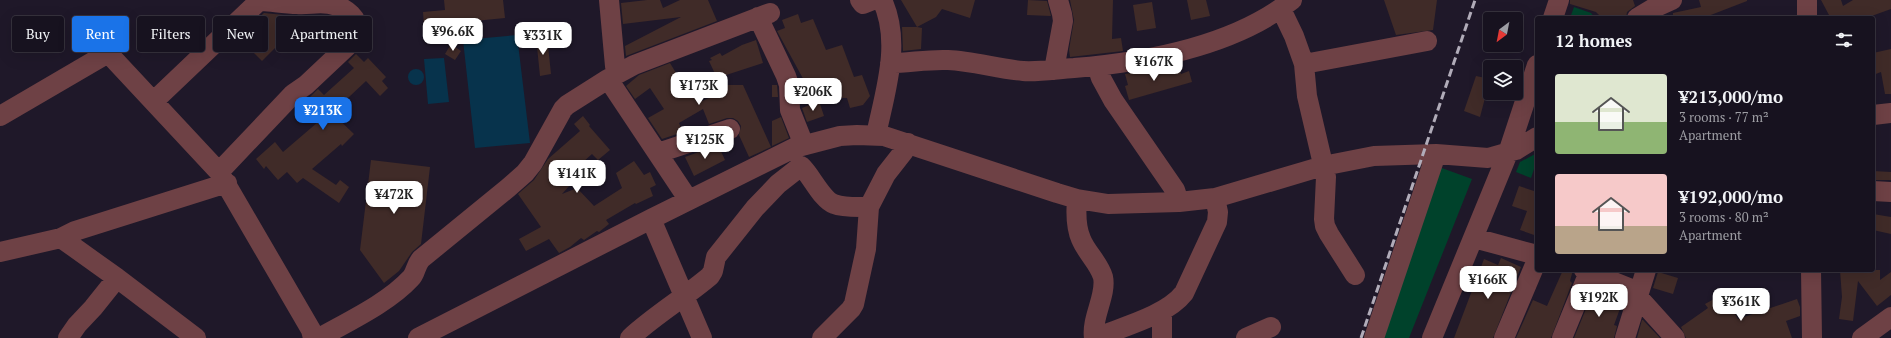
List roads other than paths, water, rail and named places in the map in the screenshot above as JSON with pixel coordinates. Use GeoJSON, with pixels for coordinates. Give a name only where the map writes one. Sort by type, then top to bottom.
{"type":"FeatureCollection","features":[{"type":"Feature","properties":{"kind":"street"},"geometry":{"type":"LineString","coordinates":[[609,0],[615,66],[613,77],[658,154],[688,200]]}},
{"type":"Feature","properties":{"kind":"street"},"geometry":{"type":"LineString","coordinates":[[860,0],[863,4],[873,0]]}},
{"type":"Feature","properties":{"kind":"street"},"geometry":{"type":"LineString","coordinates":[[876,135],[890,63],[890,25],[882,0]]}},
{"type":"Feature","properties":{"kind":"street"},"geometry":{"type":"LineString","coordinates":[[1054,70],[1063,21],[1058,0]]}},
{"type":"Feature","properties":{"kind":"street"},"geometry":{"type":"LineString","coordinates":[[1554,16],[1558,0]]}},
{"type":"Feature","properties":{"kind":"street"},"geometry":{"type":"LineString","coordinates":[[1807,0],[1807,16]]}},
{"type":"Feature","properties":{"kind":"street"},"geometry":{"type":"LineString","coordinates":[[0,252],[61,238],[75,231],[223,177],[293,94],[306,85],[357,37],[359,28],[353,7],[344,10],[328,4],[258,2],[154,102]]}},
{"type":"Feature","properties":{"kind":"street"},"geometry":{"type":"LineString","coordinates":[[890,63],[950,60],[1022,71],[1097,66],[1148,58],[1219,39],[1262,20],[1287,4],[1304,64],[1307,96],[1323,166],[1326,184],[1325,226],[1356,275]]}},
{"type":"Feature","properties":{"kind":"street"},"geometry":{"type":"LineString","coordinates":[[1642,16],[1667,7]]}},
{"type":"Feature","properties":{"kind":"street"},"geometry":{"type":"LineString","coordinates":[[319,338],[383,300],[403,286],[413,277],[416,265],[421,259],[508,188],[533,163],[563,109],[634,65],[764,15],[789,85],[790,110],[800,153],[807,171],[828,200],[833,204],[869,207]]}},
{"type":"Feature","properties":{"kind":"street"},"geometry":{"type":"LineString","coordinates":[[1304,64],[1427,41]]}},
{"type":"Feature","properties":{"kind":"street"},"geometry":{"type":"LineString","coordinates":[[0,116],[108,53],[223,177],[311,330],[313,338]]}},
{"type":"Feature","properties":{"kind":"street"},"geometry":{"type":"LineString","coordinates":[[1097,66],[1101,78],[1113,100],[1175,190],[1179,202]]}},
{"type":"Feature","properties":{"kind":"street"},"geometry":{"type":"LineString","coordinates":[[1432,338],[1508,153],[1535,71]]}},
{"type":"Feature","properties":{"kind":"street"},"geometry":{"type":"LineString","coordinates":[[1875,115],[1891,113]]}},
{"type":"Feature","properties":{"kind":"street"},"geometry":{"type":"LineString","coordinates":[[658,154],[730,129]]}},
{"type":"Feature","properties":{"kind":"street"},"geometry":{"type":"LineString","coordinates":[[418,338],[688,200],[840,136],[876,135],[908,143],[1011,179],[1077,199],[1108,204],[1179,202],[1215,198],[1323,166],[1374,156],[1436,154],[1482,158],[1508,153],[1535,138]]}},
{"type":"Feature","properties":{"kind":"street"},"geometry":{"type":"LineString","coordinates":[[822,338],[851,309],[854,304],[866,249],[869,207],[886,174],[904,151],[908,143]]}},
{"type":"Feature","properties":{"kind":"street"},"geometry":{"type":"LineString","coordinates":[[630,338],[652,320],[685,297],[710,276],[713,271],[716,258],[759,203],[778,184],[800,153]]}},
{"type":"Feature","properties":{"kind":"street"},"geometry":{"type":"LineString","coordinates":[[1374,338],[1436,154]]}},
{"type":"Feature","properties":{"kind":"street"},"geometry":{"type":"LineString","coordinates":[[1875,191],[1891,192]]}},
{"type":"Feature","properties":{"kind":"street"},"geometry":{"type":"LineString","coordinates":[[1077,199],[1076,213],[1080,238],[1102,277],[1103,286],[1093,329],[1095,338],[1162,311],[1173,305],[1184,293],[1214,232],[1218,212],[1215,198]]}},
{"type":"Feature","properties":{"kind":"street"},"geometry":{"type":"LineString","coordinates":[[651,218],[702,338]]}},
{"type":"Feature","properties":{"kind":"street"},"geometry":{"type":"LineString","coordinates":[[61,238],[196,338]]}},
{"type":"Feature","properties":{"kind":"street"},"geometry":{"type":"LineString","coordinates":[[1474,238],[1535,254]]}},
{"type":"Feature","properties":{"kind":"street"},"geometry":{"type":"LineString","coordinates":[[1504,338],[1535,265]]}},
{"type":"Feature","properties":{"kind":"street"},"geometry":{"type":"LineString","coordinates":[[1562,338],[1586,272]]}},
{"type":"Feature","properties":{"kind":"street"},"geometry":{"type":"LineString","coordinates":[[1588,272],[1639,295],[1675,338]]}},
{"type":"Feature","properties":{"kind":"street"},"geometry":{"type":"LineString","coordinates":[[1625,338],[1645,272]]}},
{"type":"Feature","properties":{"kind":"street"},"geometry":{"type":"LineString","coordinates":[[1811,272],[1812,338]]}},
{"type":"Feature","properties":{"kind":"street"},"geometry":{"type":"LineString","coordinates":[[68,338],[77,325],[117,278]]}},
{"type":"Feature","properties":{"kind":"street"},"geometry":{"type":"LineString","coordinates":[[1162,311],[1162,338]]}},
{"type":"Feature","properties":{"kind":"street"},"geometry":{"type":"LineString","coordinates":[[1862,338],[1891,317]]}},
{"type":"Feature","properties":{"kind":"street"},"geometry":{"type":"LineString","coordinates":[[1246,338],[1271,326]]}},
{"type":"Feature","properties":{"kind":"water"},"geometry":{"type":"Polygon","coordinates":[[[517,35],[530,143],[475,148],[463,40],[517,35]]]}},
{"type":"Feature","properties":{"kind":"water"},"geometry":{"type":"Polygon","coordinates":[[[444,58],[449,102],[428,104],[424,59],[444,58]]]}},
{"type":"Feature","properties":{"kind":"water"},"geometry":{"type":"Polygon","coordinates":[[[416,69],[423,74],[424,77],[419,84],[416,85],[409,80],[408,77],[413,70],[416,69]]]}},
{"type":"Feature","properties":{"kind":"railway"},"geometry":{"type":"LineString","coordinates":[[1361,338],[1475,0]]}}]}
